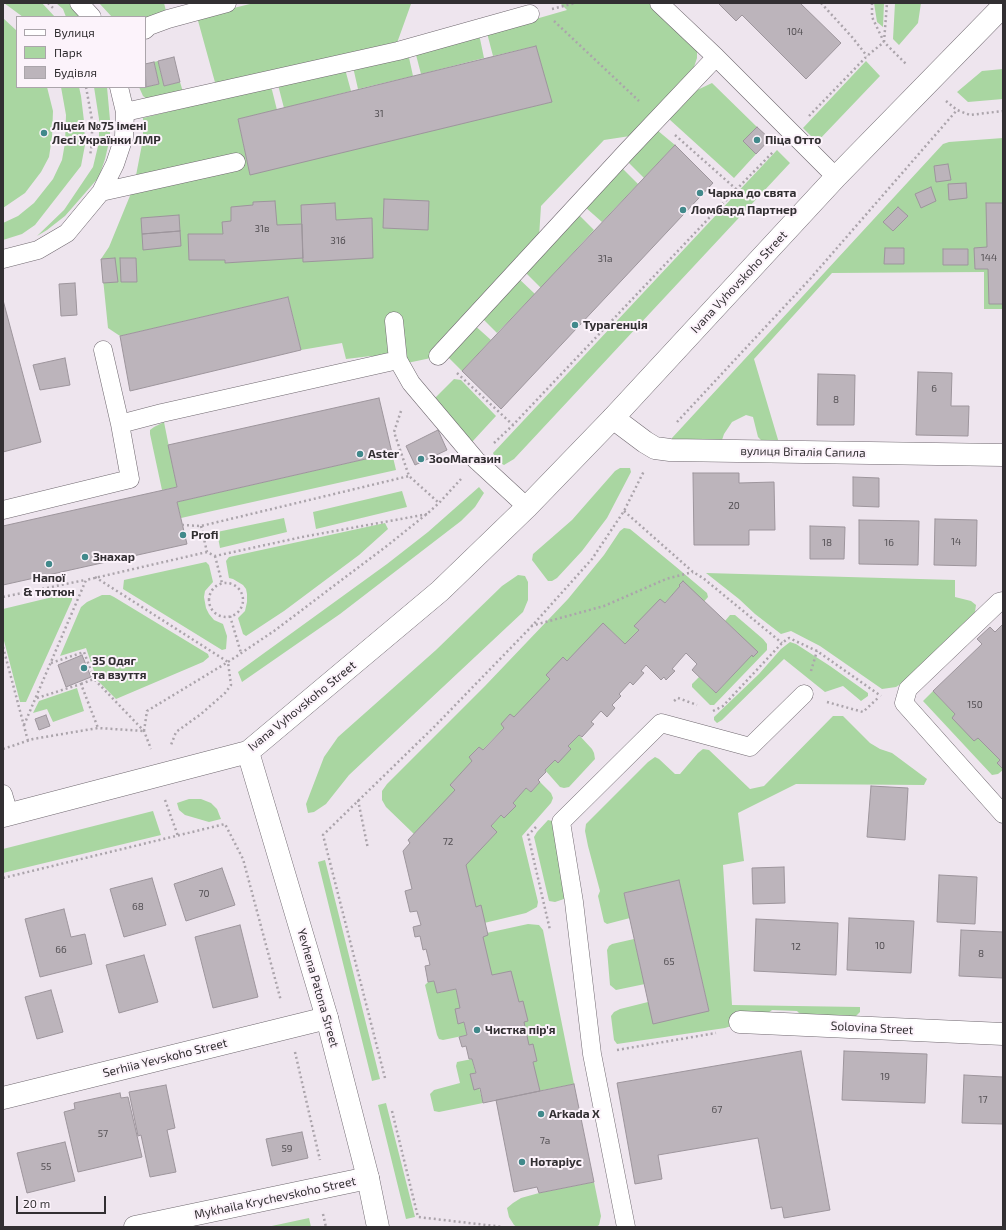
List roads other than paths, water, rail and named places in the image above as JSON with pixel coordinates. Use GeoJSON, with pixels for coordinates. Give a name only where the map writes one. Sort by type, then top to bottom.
{"type":"FeatureCollection","features":[{"type":"Feature","properties":{"kind":"main road","name":"Ivana Vyhovskoho Street"},"geometry":{"type":"LineString","coordinates":[[5,808],[159,775],[248,752],[440,591],[527,507],[613,418],[836,177],[1003,6]]}},
{"type":"Feature","properties":{"kind":"main road","name":"вулиця Віталія Сапила"},"geometry":{"type":"LineString","coordinates":[[613,418],[655,448],[678,450],[1003,455]]}},
{"type":"Feature","properties":{"kind":"main road","name":"Yevhena Patona Street"},"geometry":{"type":"LineString","coordinates":[[248,752],[327,1018],[368,1178],[378,1227]]}},
{"type":"Feature","properties":{"kind":"main road","name":"Serhiia Yevskoho Street"},"geometry":{"type":"LineString","coordinates":[[3,1098],[327,1018]]}},
{"type":"Feature","properties":{"kind":"main road","name":"Solovina Street"},"geometry":{"type":"LineString","coordinates":[[740,1022],[1003,1034]]}},
{"type":"Feature","properties":{"kind":"main road","name":"Mykhaila Krychevskoho Street"},"geometry":{"type":"LineString","coordinates":[[135,1227],[368,1178]]}},
{"type":"Feature","properties":{"kind":"lane"},"geometry":{"type":"LineString","coordinates":[[78,3],[91,16]]}},
{"type":"Feature","properties":{"kind":"lane"},"geometry":{"type":"LineString","coordinates":[[146,29],[149,26],[168,19],[227,3]]}},
{"type":"Feature","properties":{"kind":"lane"},"geometry":{"type":"LineString","coordinates":[[659,3],[716,57],[836,177]]}},
{"type":"Feature","properties":{"kind":"lane"},"geometry":{"type":"LineString","coordinates":[[125,112],[398,51],[537,13]]}},
{"type":"Feature","properties":{"kind":"lane"},"geometry":{"type":"LineString","coordinates":[[438,356],[716,57]]}},
{"type":"Feature","properties":{"kind":"lane"},"geometry":{"type":"LineString","coordinates":[[3,259],[38,250],[67,233],[101,192],[116,164],[124,137],[125,112],[119,88]]}},
{"type":"Feature","properties":{"kind":"lane"},"geometry":{"type":"LineString","coordinates":[[101,192],[236,162]]}},
{"type":"Feature","properties":{"kind":"lane"},"geometry":{"type":"LineString","coordinates":[[394,321],[392,360],[476,460],[527,507]]}},
{"type":"Feature","properties":{"kind":"lane"},"geometry":{"type":"LineString","coordinates":[[3,510],[130,479],[120,424],[103,350]]}},
{"type":"Feature","properties":{"kind":"lane"},"geometry":{"type":"LineString","coordinates":[[120,424],[392,360]]}},
{"type":"Feature","properties":{"kind":"lane"},"geometry":{"type":"LineString","coordinates":[[1003,601],[998,602],[908,689],[904,703],[1003,814]]}},
{"type":"Feature","properties":{"kind":"lane"},"geometry":{"type":"LineString","coordinates":[[626,1227],[592,1054],[574,902],[561,822],[660,723],[750,747],[804,694]]}},
{"type":"Feature","properties":{"kind":"place","name":"Ліцей №75 імені Лесі Українки ЛМР"},"geometry":{"type":"Point","coordinates":[44,133]}},
{"type":"Feature","properties":{"kind":"place","name":"Піца Отто"},"geometry":{"type":"Point","coordinates":[757,140]}},
{"type":"Feature","properties":{"kind":"place","name":"Чарка до свята"},"geometry":{"type":"Point","coordinates":[700,193]}},
{"type":"Feature","properties":{"kind":"place","name":"Ломбард Партнер"},"geometry":{"type":"Point","coordinates":[683,210]}},
{"type":"Feature","properties":{"kind":"place","name":"Турагенція"},"geometry":{"type":"Point","coordinates":[575,325]}},
{"type":"Feature","properties":{"kind":"place","name":"Aster"},"geometry":{"type":"Point","coordinates":[360,454]}},
{"type":"Feature","properties":{"kind":"place","name":"ЗооМагазин"},"geometry":{"type":"Point","coordinates":[421,459]}},
{"type":"Feature","properties":{"kind":"place","name":"Profi"},"geometry":{"type":"Point","coordinates":[183,535]}},
{"type":"Feature","properties":{"kind":"place","name":"Знахар"},"geometry":{"type":"Point","coordinates":[85,557]}},
{"type":"Feature","properties":{"kind":"place","name":"Напої & тютюн"},"geometry":{"type":"Point","coordinates":[49,564]}},
{"type":"Feature","properties":{"kind":"place","name":"35 Одяг та взуття"},"geometry":{"type":"Point","coordinates":[84,668]}},
{"type":"Feature","properties":{"kind":"place","name":"Чистка пір'я"},"geometry":{"type":"Point","coordinates":[477,1030]}},
{"type":"Feature","properties":{"kind":"place","name":"Arkada X"},"geometry":{"type":"Point","coordinates":[541,1114]}},
{"type":"Feature","properties":{"kind":"place","name":"Нотаріус"},"geometry":{"type":"Point","coordinates":[522,1162]}}]}
